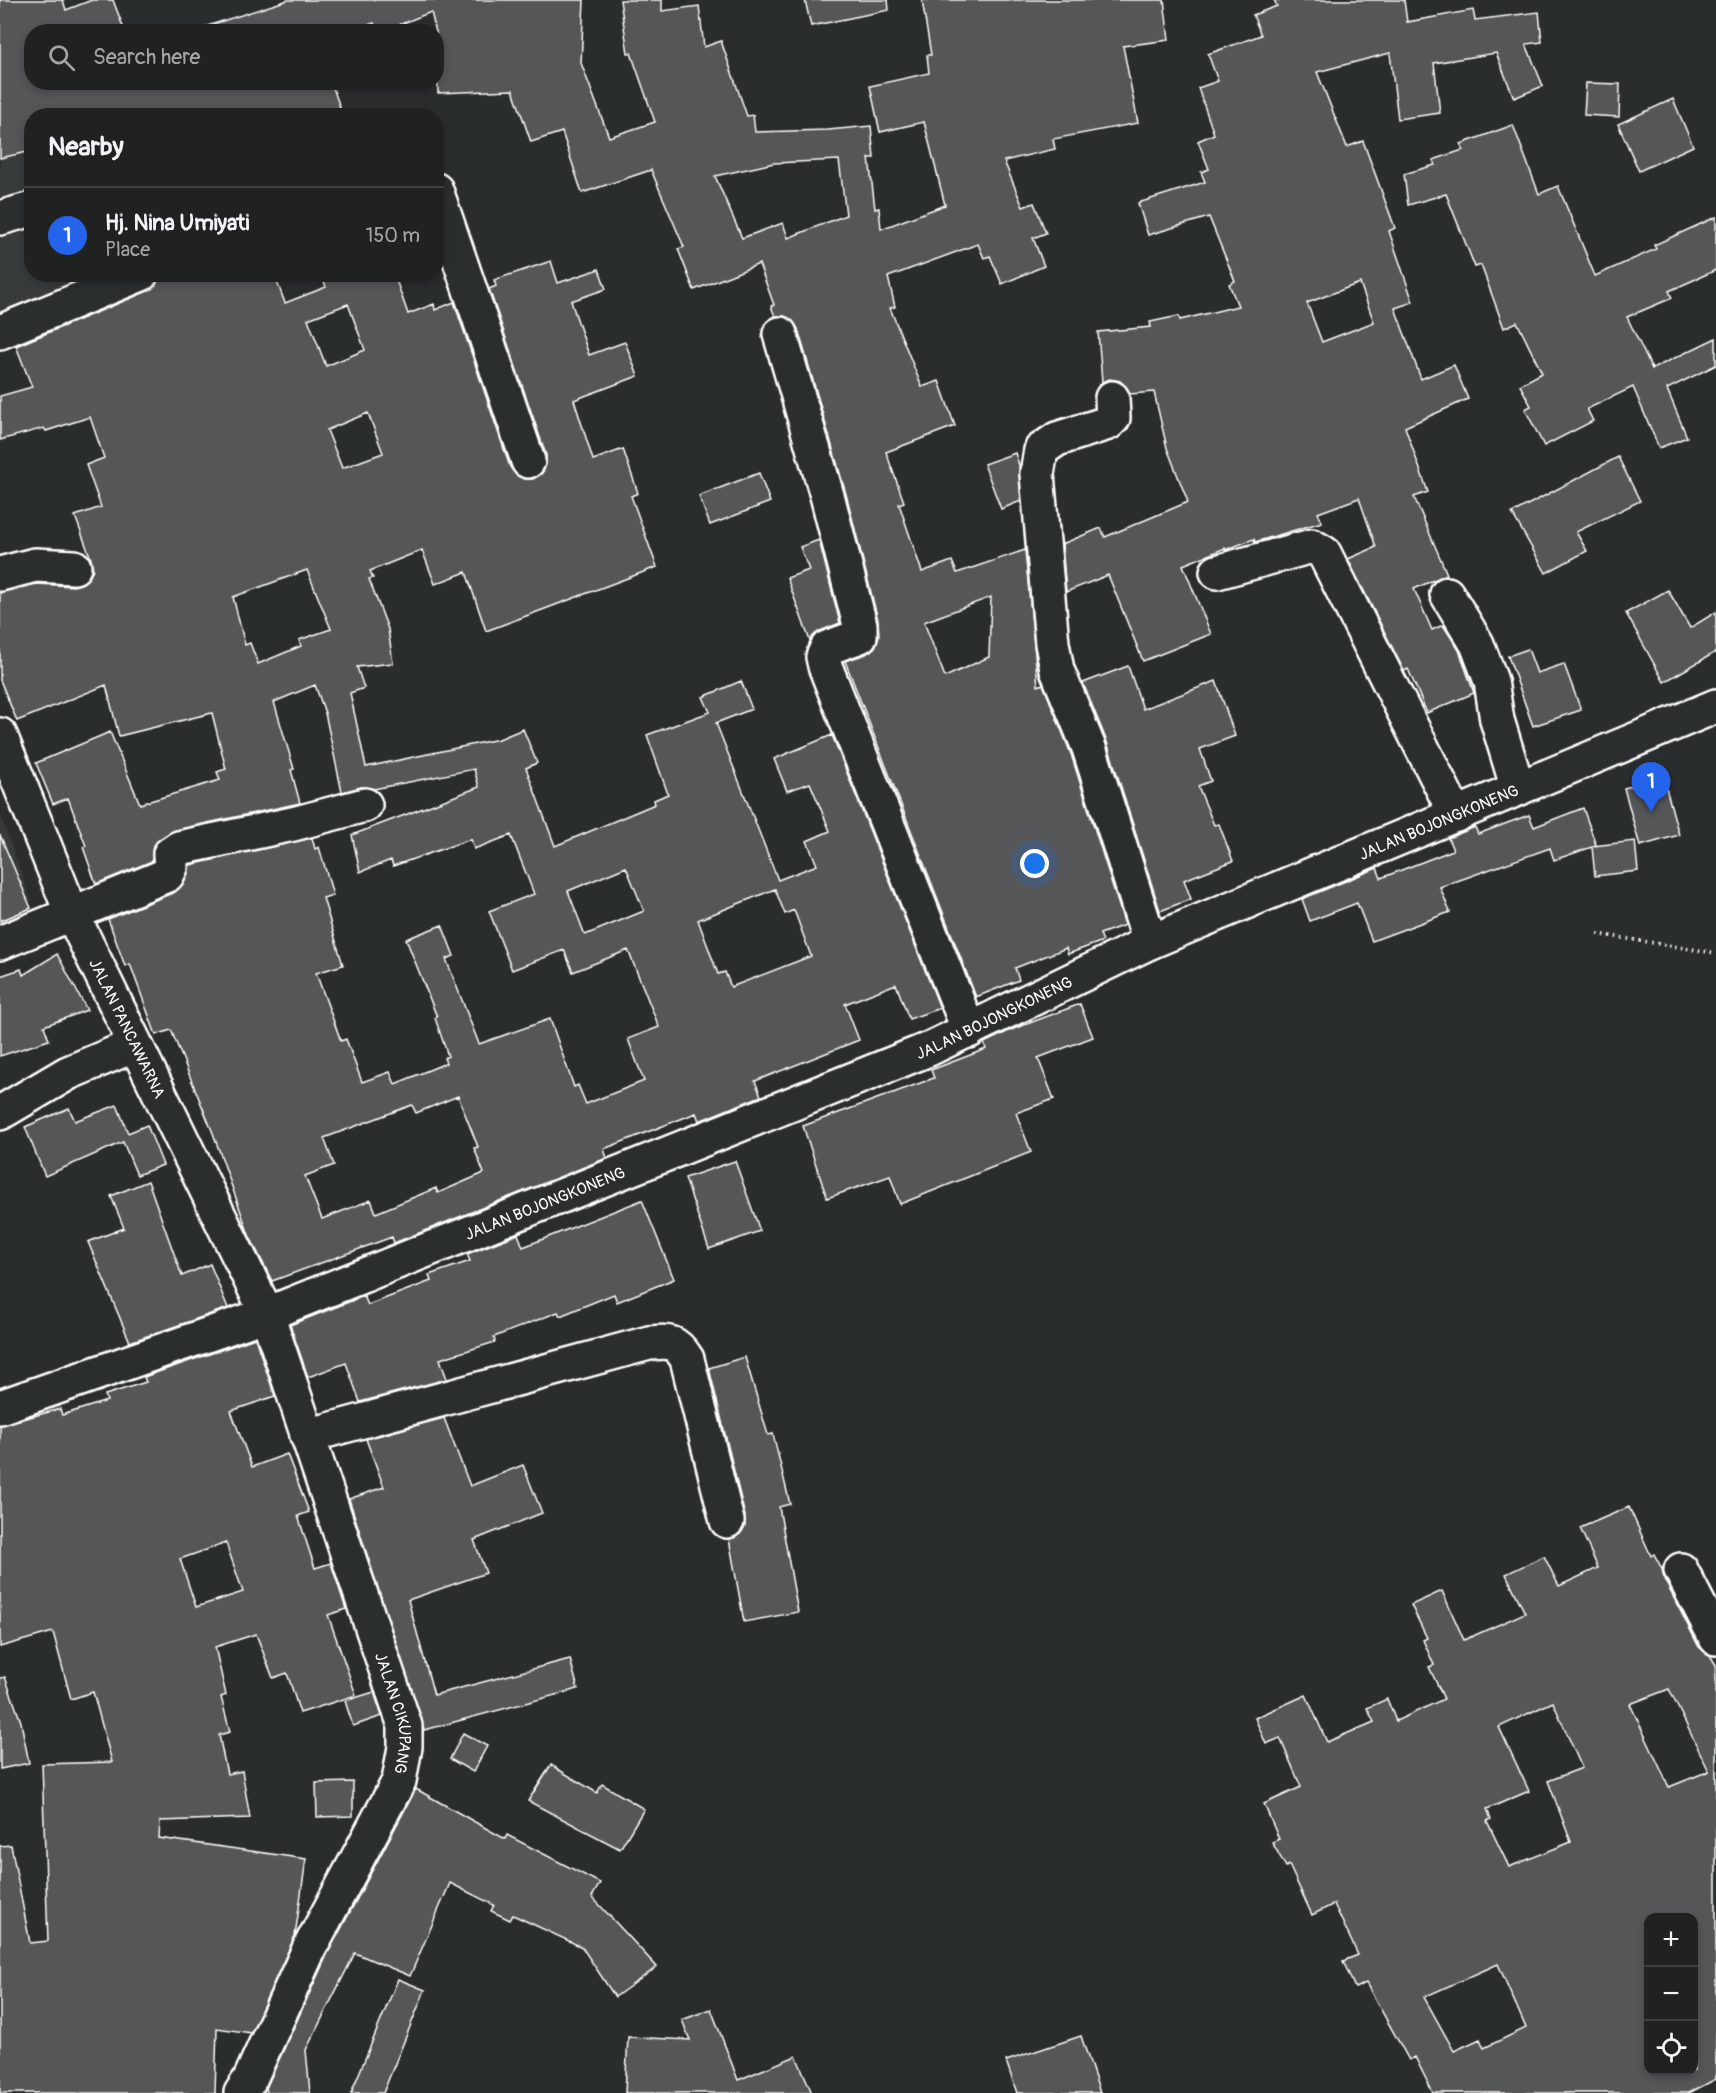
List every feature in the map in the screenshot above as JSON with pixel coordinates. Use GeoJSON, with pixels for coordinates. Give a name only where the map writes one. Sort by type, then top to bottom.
{"type":"FeatureCollection","features":[{"type":"Feature","properties":{"kind":"street"},"geometry":{"type":"LineString","coordinates":[[0,218],[24,211]]}},
{"type":"Feature","properties":{"kind":"street"},"geometry":{"type":"LineString","coordinates":[[444,214],[528,461]]}},
{"type":"Feature","properties":{"kind":"street"},"geometry":{"type":"LineString","coordinates":[[0,332],[122,282]]}},
{"type":"Feature","properties":{"kind":"street"},"geometry":{"type":"LineString","coordinates":[[780,334],[828,499],[860,625],[860,636],[827,648],[823,657],[825,666],[969,1031]]}},
{"type":"Feature","properties":{"kind":"street"},"geometry":{"type":"LineString","coordinates":[[1112,398],[1113,418],[1107,423],[1057,438],[1041,450],[1036,474],[1051,633],[1057,670],[1089,748],[1150,942]]}},
{"type":"Feature","properties":{"kind":"street"},"geometry":{"type":"LineString","coordinates":[[1217,572],[1312,546],[1324,553],[1456,815]]}},
{"type":"Feature","properties":{"kind":"street"},"geometry":{"type":"LineString","coordinates":[[0,574],[35,565],[74,567]]}},
{"type":"Feature","properties":{"kind":"street"},"geometry":{"type":"LineString","coordinates":[[1447,594],[1477,644],[1491,681],[1497,720],[1518,789]]}},
{"type":"Feature","properties":{"kind":"street","name":"JALAN BOJONGKONENG"},"geometry":{"type":"LineString","coordinates":[[2,1401],[267,1314],[969,1031],[1150,942],[1716,706]]}},
{"type":"Feature","properties":{"kind":"street","name":"JALAN PANCAWARNA"},"geometry":{"type":"LineString","coordinates":[[0,735],[72,914],[267,1314]]}},
{"type":"Feature","properties":{"kind":"street"},"geometry":{"type":"LineString","coordinates":[[0,943],[167,875],[171,867],[170,854],[179,848],[293,824],[365,805]]}},
{"type":"Feature","properties":{"kind":"street"},"geometry":{"type":"LineString","coordinates":[[0,1113],[68,1073],[135,1045]]}},
{"type":"Feature","properties":{"kind":"street","name":"JALAN CIKUPANG"},"geometry":{"type":"LineString","coordinates":[[241,2093],[250,2079],[310,1947],[399,1781],[405,1747],[405,1726],[398,1701],[267,1314]]}},
{"type":"Feature","properties":{"kind":"street"},"geometry":{"type":"LineString","coordinates":[[308,1436],[650,1343],[668,1342],[680,1347],[687,1359],[727,1521]]}},
{"type":"Feature","properties":{"kind":"street"},"geometry":{"type":"LineString","coordinates":[[1681,1570],[1716,1638]]}},
{"type":"Feature","properties":{"kind":"path"},"geometry":{"type":"LineString","coordinates":[[1599,934],[1716,953]]}},
{"type":"Feature","properties":{"kind":"shaded area"},"geometry":{"type":"Polygon","coordinates":[[[0,105],[24,113],[24,282],[107,282],[0,329],[0,105]]]}},
{"type":"Feature","properties":{"kind":"shaded area"},"geometry":{"type":"Polygon","coordinates":[[[0,814],[31,900],[0,912],[0,814]]]}},
{"type":"Feature","properties":{"kind":"building"},"geometry":{"type":"Polygon","coordinates":[[[0,0],[63,0],[66,10],[92,0],[113,0],[122,24],[24,24],[24,90],[334,90],[340,108],[24,108],[24,153],[0,158],[0,0]]]}},
{"type":"Feature","properties":{"kind":"building"},"geometry":{"type":"Polygon","coordinates":[[[288,0],[584,0],[581,63],[609,137],[655,122],[631,53],[628,53],[620,0],[662,0],[662,11],[699,6],[704,47],[721,41],[747,116],[753,115],[755,132],[871,126],[874,158],[869,158],[875,209],[879,208],[881,229],[945,205],[924,122],[880,132],[870,86],[929,73],[927,55],[931,55],[922,0],[1164,0],[1169,40],[1123,46],[1138,123],[1053,139],[1055,149],[1004,161],[1023,207],[1034,203],[1046,233],[1033,238],[1044,266],[1002,284],[990,256],[984,258],[978,244],[888,277],[895,307],[890,308],[922,387],[939,381],[955,426],[886,452],[904,502],[899,504],[922,572],[952,561],[957,573],[1025,550],[1038,686],[1043,684],[1071,754],[1125,925],[1100,934],[1103,941],[1068,954],[1066,948],[1015,968],[1019,980],[976,997],[845,661],[866,654],[875,647],[879,636],[878,620],[846,494],[798,329],[792,320],[784,316],[775,316],[771,306],[774,305],[759,264],[694,290],[678,249],[684,247],[651,170],[582,193],[562,132],[531,142],[513,90],[438,93],[438,90],[444,90],[444,24],[434,24],[431,12],[401,24],[213,24],[288,0]],[[839,160],[774,163],[715,176],[742,238],[783,223],[788,238],[846,215],[839,160]],[[991,597],[924,622],[945,677],[989,657],[991,597]]]}},
{"type":"Feature","properties":{"kind":"building"},"geometry":{"type":"Polygon","coordinates":[[[805,0],[888,0],[889,10],[811,26],[805,0]]]}},
{"type":"Feature","properties":{"kind":"building"},"geometry":{"type":"Polygon","coordinates":[[[1274,0],[1404,0],[1407,22],[1473,10],[1475,20],[1539,12],[1542,42],[1526,44],[1543,86],[1514,98],[1496,53],[1434,63],[1440,113],[1398,119],[1390,53],[1317,72],[1347,147],[1363,141],[1395,228],[1389,231],[1413,302],[1395,308],[1421,379],[1454,365],[1468,399],[1405,427],[1428,492],[1414,497],[1447,574],[1414,589],[1432,630],[1443,625],[1459,650],[1474,693],[1427,713],[1408,669],[1404,671],[1348,559],[1376,547],[1359,498],[1318,513],[1322,522],[1255,542],[1254,539],[1183,565],[1211,634],[1143,661],[1108,575],[1066,592],[1062,544],[1101,528],[1105,537],[1188,502],[1167,448],[1154,392],[1130,394],[1120,381],[1110,379],[1102,382],[1098,332],[1151,327],[1150,322],[1179,316],[1180,320],[1238,306],[1229,284],[1235,281],[1209,217],[1148,235],[1138,203],[1205,182],[1201,172],[1209,169],[1198,141],[1214,134],[1198,88],[1218,81],[1208,54],[1261,35],[1253,15],[1277,6],[1274,0]],[[1360,283],[1307,303],[1322,342],[1374,322],[1360,283]]]}},
{"type":"Feature","properties":{"kind":"building"},"geometry":{"type":"Polygon","coordinates":[[[1586,83],[1620,84],[1619,117],[1584,115],[1586,83]]]}},
{"type":"Feature","properties":{"kind":"building"},"geometry":{"type":"Polygon","coordinates":[[[1673,99],[1693,146],[1639,171],[1618,124],[1673,99]]]}},
{"type":"Feature","properties":{"kind":"building"},"geometry":{"type":"Polygon","coordinates":[[[1513,125],[1539,194],[1558,186],[1595,276],[1656,249],[1654,245],[1716,217],[1716,270],[1669,291],[1672,298],[1627,317],[1652,369],[1716,338],[1716,365],[1667,389],[1687,437],[1659,448],[1633,387],[1587,409],[1593,421],[1544,446],[1525,409],[1531,406],[1520,385],[1542,373],[1517,322],[1504,328],[1481,265],[1475,267],[1446,194],[1408,205],[1404,174],[1435,165],[1433,160],[1463,150],[1461,144],[1513,125]]]}},
{"type":"Feature","properties":{"kind":"building"},"geometry":{"type":"Polygon","coordinates":[[[551,261],[558,283],[599,269],[606,289],[571,301],[589,355],[625,342],[638,376],[574,400],[593,460],[623,449],[638,493],[631,496],[657,567],[486,631],[466,572],[435,584],[422,550],[370,571],[373,578],[369,579],[388,629],[393,663],[357,667],[364,688],[350,693],[366,767],[499,739],[523,729],[537,763],[526,768],[555,846],[655,804],[654,800],[668,794],[647,735],[710,712],[703,697],[741,681],[752,709],[716,723],[778,880],[817,865],[807,841],[830,831],[810,783],[787,791],[774,759],[832,735],[940,1008],[909,1019],[896,984],[845,1004],[859,1040],[755,1081],[761,1096],[699,1121],[696,1113],[604,1149],[607,1158],[394,1243],[392,1237],[272,1281],[249,1235],[213,1133],[171,1030],[156,1035],[130,964],[125,966],[108,919],[175,892],[184,883],[190,865],[312,838],[315,849],[319,847],[333,895],[323,898],[343,965],[316,973],[341,1041],[346,1039],[362,1082],[390,1072],[395,1084],[446,1063],[444,1058],[448,1056],[435,1018],[437,1017],[406,939],[442,925],[454,956],[446,959],[479,1044],[550,1019],[574,1087],[578,1085],[586,1104],[644,1081],[628,1039],[659,1027],[628,950],[573,972],[564,950],[512,970],[489,911],[534,894],[511,835],[474,849],[471,839],[393,866],[391,860],[360,872],[352,835],[479,787],[474,769],[374,789],[361,787],[342,792],[325,713],[315,685],[274,702],[294,769],[291,770],[300,803],[175,830],[153,845],[152,861],[96,884],[83,847],[86,846],[68,798],[53,804],[36,763],[110,732],[140,804],[220,780],[217,772],[226,769],[212,713],[119,736],[106,685],[17,721],[0,680],[0,592],[37,584],[74,586],[89,578],[93,569],[91,559],[75,516],[101,507],[86,465],[104,458],[90,417],[46,431],[44,428],[0,440],[0,396],[32,387],[16,346],[148,291],[157,282],[277,282],[285,303],[326,287],[324,282],[397,282],[408,314],[434,304],[435,310],[454,302],[510,467],[516,475],[524,479],[533,479],[542,473],[546,464],[546,455],[489,289],[496,286],[494,280],[551,261]],[[348,304],[308,319],[326,366],[365,350],[348,304]],[[368,413],[327,430],[342,468],[383,453],[368,413]],[[307,570],[233,597],[245,645],[250,643],[258,664],[301,646],[299,640],[331,629],[307,570]],[[626,867],[568,891],[585,935],[644,911],[626,867]],[[775,889],[698,920],[718,974],[725,972],[731,987],[811,956],[794,910],[785,914],[775,889]],[[458,1096],[416,1113],[412,1105],[324,1138],[334,1165],[305,1176],[322,1219],[371,1200],[376,1213],[436,1188],[438,1193],[484,1173],[474,1148],[478,1147],[458,1096]]]}},
{"type":"Feature","properties":{"kind":"building"},"geometry":{"type":"Polygon","coordinates":[[[1015,453],[1019,465],[1021,501],[1001,509],[984,464],[1015,453]]]}},
{"type":"Feature","properties":{"kind":"building"},"geometry":{"type":"Polygon","coordinates":[[[1618,457],[1640,501],[1576,532],[1587,551],[1546,573],[1512,513],[1618,457]]]}},
{"type":"Feature","properties":{"kind":"building"},"geometry":{"type":"Polygon","coordinates":[[[759,473],[770,502],[710,525],[699,496],[759,473]]]}},
{"type":"Feature","properties":{"kind":"building"},"geometry":{"type":"Polygon","coordinates":[[[819,540],[840,623],[820,631],[810,641],[787,578],[809,570],[800,547],[819,540]]]}},
{"type":"Feature","properties":{"kind":"building"},"geometry":{"type":"Polygon","coordinates":[[[1668,590],[1690,628],[1716,612],[1716,652],[1664,682],[1626,613],[1668,590]]]}},
{"type":"Feature","properties":{"kind":"building"},"geometry":{"type":"Polygon","coordinates":[[[1528,649],[1537,673],[1564,664],[1581,710],[1533,726],[1508,656],[1528,649]]]}},
{"type":"Feature","properties":{"kind":"building"},"geometry":{"type":"Polygon","coordinates":[[[1128,666],[1143,709],[1216,681],[1235,736],[1200,749],[1211,781],[1198,786],[1214,825],[1219,824],[1233,861],[1184,880],[1191,899],[1160,911],[1107,742],[1083,683],[1128,666]]]}},
{"type":"Feature","properties":{"kind":"building"},"geometry":{"type":"Polygon","coordinates":[[[1663,777],[1679,835],[1640,846],[1624,788],[1663,777]]]}},
{"type":"Feature","properties":{"kind":"building"},"geometry":{"type":"Polygon","coordinates":[[[1583,808],[1596,845],[1593,846],[1635,841],[1638,871],[1595,876],[1592,847],[1554,860],[1550,848],[1440,887],[1450,912],[1372,941],[1357,903],[1310,921],[1302,899],[1377,868],[1381,878],[1453,850],[1448,838],[1475,827],[1478,834],[1529,815],[1534,827],[1583,808]]]}},
{"type":"Feature","properties":{"kind":"building"},"geometry":{"type":"Polygon","coordinates":[[[0,835],[31,908],[0,921],[0,835]]]}},
{"type":"Feature","properties":{"kind":"building"},"geometry":{"type":"Polygon","coordinates":[[[57,954],[87,1010],[44,1026],[49,1040],[0,1056],[0,976],[21,969],[23,975],[57,954]]]}},
{"type":"Feature","properties":{"kind":"building"},"geometry":{"type":"Polygon","coordinates":[[[1080,1004],[1093,1037],[1038,1058],[1054,1099],[1016,1113],[1031,1152],[900,1204],[890,1176],[827,1198],[803,1126],[934,1078],[931,1070],[986,1049],[984,1043],[1011,1030],[1080,1004]]]}},
{"type":"Feature","properties":{"kind":"building"},"geometry":{"type":"Polygon","coordinates":[[[117,1105],[128,1133],[147,1125],[163,1165],[137,1175],[123,1142],[45,1176],[25,1127],[69,1108],[75,1121],[117,1105]]]}},
{"type":"Feature","properties":{"kind":"building"},"geometry":{"type":"Polygon","coordinates":[[[735,1161],[760,1231],[709,1249],[685,1178],[735,1161]]]}},
{"type":"Feature","properties":{"kind":"building"},"geometry":{"type":"Polygon","coordinates":[[[148,1181],[182,1276],[210,1264],[228,1308],[130,1342],[88,1242],[124,1228],[111,1196],[148,1181]]]}},
{"type":"Feature","properties":{"kind":"building"},"geometry":{"type":"Polygon","coordinates":[[[642,1200],[674,1279],[617,1302],[614,1294],[560,1316],[558,1312],[494,1337],[495,1342],[440,1359],[447,1379],[360,1402],[346,1363],[308,1377],[290,1325],[364,1296],[368,1305],[431,1281],[429,1275],[470,1261],[467,1254],[518,1234],[523,1247],[642,1200]]]}},
{"type":"Feature","properties":{"kind":"building"},"geometry":{"type":"Polygon","coordinates":[[[255,1338],[275,1396],[231,1411],[252,1467],[287,1454],[309,1512],[298,1516],[315,1568],[331,1563],[346,1609],[328,1615],[356,1695],[300,1713],[287,1673],[273,1678],[256,1634],[215,1647],[226,1695],[221,1697],[230,1732],[219,1735],[227,1774],[242,1771],[250,1818],[160,1821],[159,1838],[306,1859],[295,1936],[251,2033],[217,2028],[215,2093],[0,2093],[0,1846],[11,1845],[30,1943],[48,1941],[42,1764],[112,1762],[93,1692],[71,1699],[53,1632],[0,1647],[0,1425],[60,1409],[62,1415],[107,1401],[105,1395],[146,1382],[144,1377],[255,1338]],[[226,1543],[180,1559],[196,1607],[243,1592],[226,1543]]]}},
{"type":"Feature","properties":{"kind":"building"},"geometry":{"type":"Polygon","coordinates":[[[745,1357],[768,1435],[773,1434],[790,1504],[779,1507],[798,1612],[744,1622],[729,1539],[740,1534],[745,1526],[745,1516],[709,1368],[745,1357]]]}},
{"type":"Feature","properties":{"kind":"building"},"geometry":{"type":"Polygon","coordinates":[[[444,1418],[470,1486],[523,1465],[542,1513],[474,1540],[486,1573],[408,1600],[434,1695],[570,1659],[578,1689],[424,1730],[349,1499],[384,1487],[366,1439],[444,1418]]]}},
{"type":"Feature","properties":{"kind":"building"},"geometry":{"type":"Polygon","coordinates":[[[1629,1507],[1651,1556],[1654,1554],[1662,1569],[1664,1579],[1699,1647],[1710,1655],[1716,1665],[1716,2079],[1689,2093],[1433,2093],[1415,2057],[1409,2060],[1366,1983],[1355,1988],[1343,1961],[1358,1955],[1334,1904],[1312,1915],[1289,1865],[1286,1867],[1272,1842],[1279,1839],[1264,1804],[1301,1787],[1280,1738],[1266,1744],[1255,1718],[1306,1695],[1327,1742],[1374,1722],[1367,1708],[1387,1699],[1396,1721],[1444,1699],[1429,1667],[1434,1665],[1423,1640],[1427,1638],[1411,1605],[1442,1591],[1464,1640],[1525,1613],[1506,1574],[1544,1556],[1559,1586],[1598,1568],[1580,1528],[1629,1507]],[[1669,1689],[1630,1704],[1669,1787],[1709,1771],[1669,1689]],[[1553,1702],[1499,1727],[1529,1791],[1487,1809],[1491,1819],[1487,1821],[1509,1867],[1571,1842],[1548,1781],[1582,1768],[1553,1702]],[[1498,1964],[1424,1997],[1454,2051],[1480,2039],[1484,2048],[1526,2028],[1498,1964]]]}},
{"type":"Feature","properties":{"kind":"building"},"geometry":{"type":"Polygon","coordinates":[[[5,1677],[21,1722],[29,1763],[0,1769],[0,1678],[5,1677]]]}},
{"type":"Feature","properties":{"kind":"building"},"geometry":{"type":"Polygon","coordinates":[[[374,1692],[382,1716],[353,1726],[345,1701],[374,1692]]]}},
{"type":"Feature","properties":{"kind":"building"},"geometry":{"type":"Polygon","coordinates":[[[463,1733],[487,1746],[473,1772],[450,1759],[463,1733]]]}},
{"type":"Feature","properties":{"kind":"building"},"geometry":{"type":"Polygon","coordinates":[[[551,1765],[597,1793],[602,1784],[644,1809],[620,1849],[528,1801],[551,1765]]]}},
{"type":"Feature","properties":{"kind":"building"},"geometry":{"type":"Polygon","coordinates":[[[353,1782],[353,1816],[317,1817],[316,1783],[353,1782]]]}},
{"type":"Feature","properties":{"kind":"building"},"geometry":{"type":"Polygon","coordinates":[[[416,1789],[505,1839],[507,1835],[600,1883],[592,1897],[657,1967],[615,1997],[582,1947],[513,1915],[510,1920],[491,1911],[494,1905],[450,1883],[410,1976],[355,1953],[306,2050],[310,2093],[267,2093],[266,2088],[327,1955],[416,1789]]]}},
{"type":"Feature","properties":{"kind":"building"},"geometry":{"type":"Polygon","coordinates":[[[398,1979],[425,1990],[383,2093],[351,2093],[398,1979]]]}},
{"type":"Feature","properties":{"kind":"building"},"geometry":{"type":"Polygon","coordinates":[[[711,2009],[738,2080],[796,2056],[812,2093],[625,2093],[628,2037],[690,2040],[682,2020],[711,2009]]]}},
{"type":"Feature","properties":{"kind":"building"},"geometry":{"type":"Polygon","coordinates":[[[1081,2036],[1100,2093],[1017,2093],[1006,2061],[1081,2036]]]}},
{"type":"Feature","properties":{"kind":"place","name":"Hj. Nina Umiyati"},"geometry":{"type":"Point","coordinates":[1651,812]}}]}
